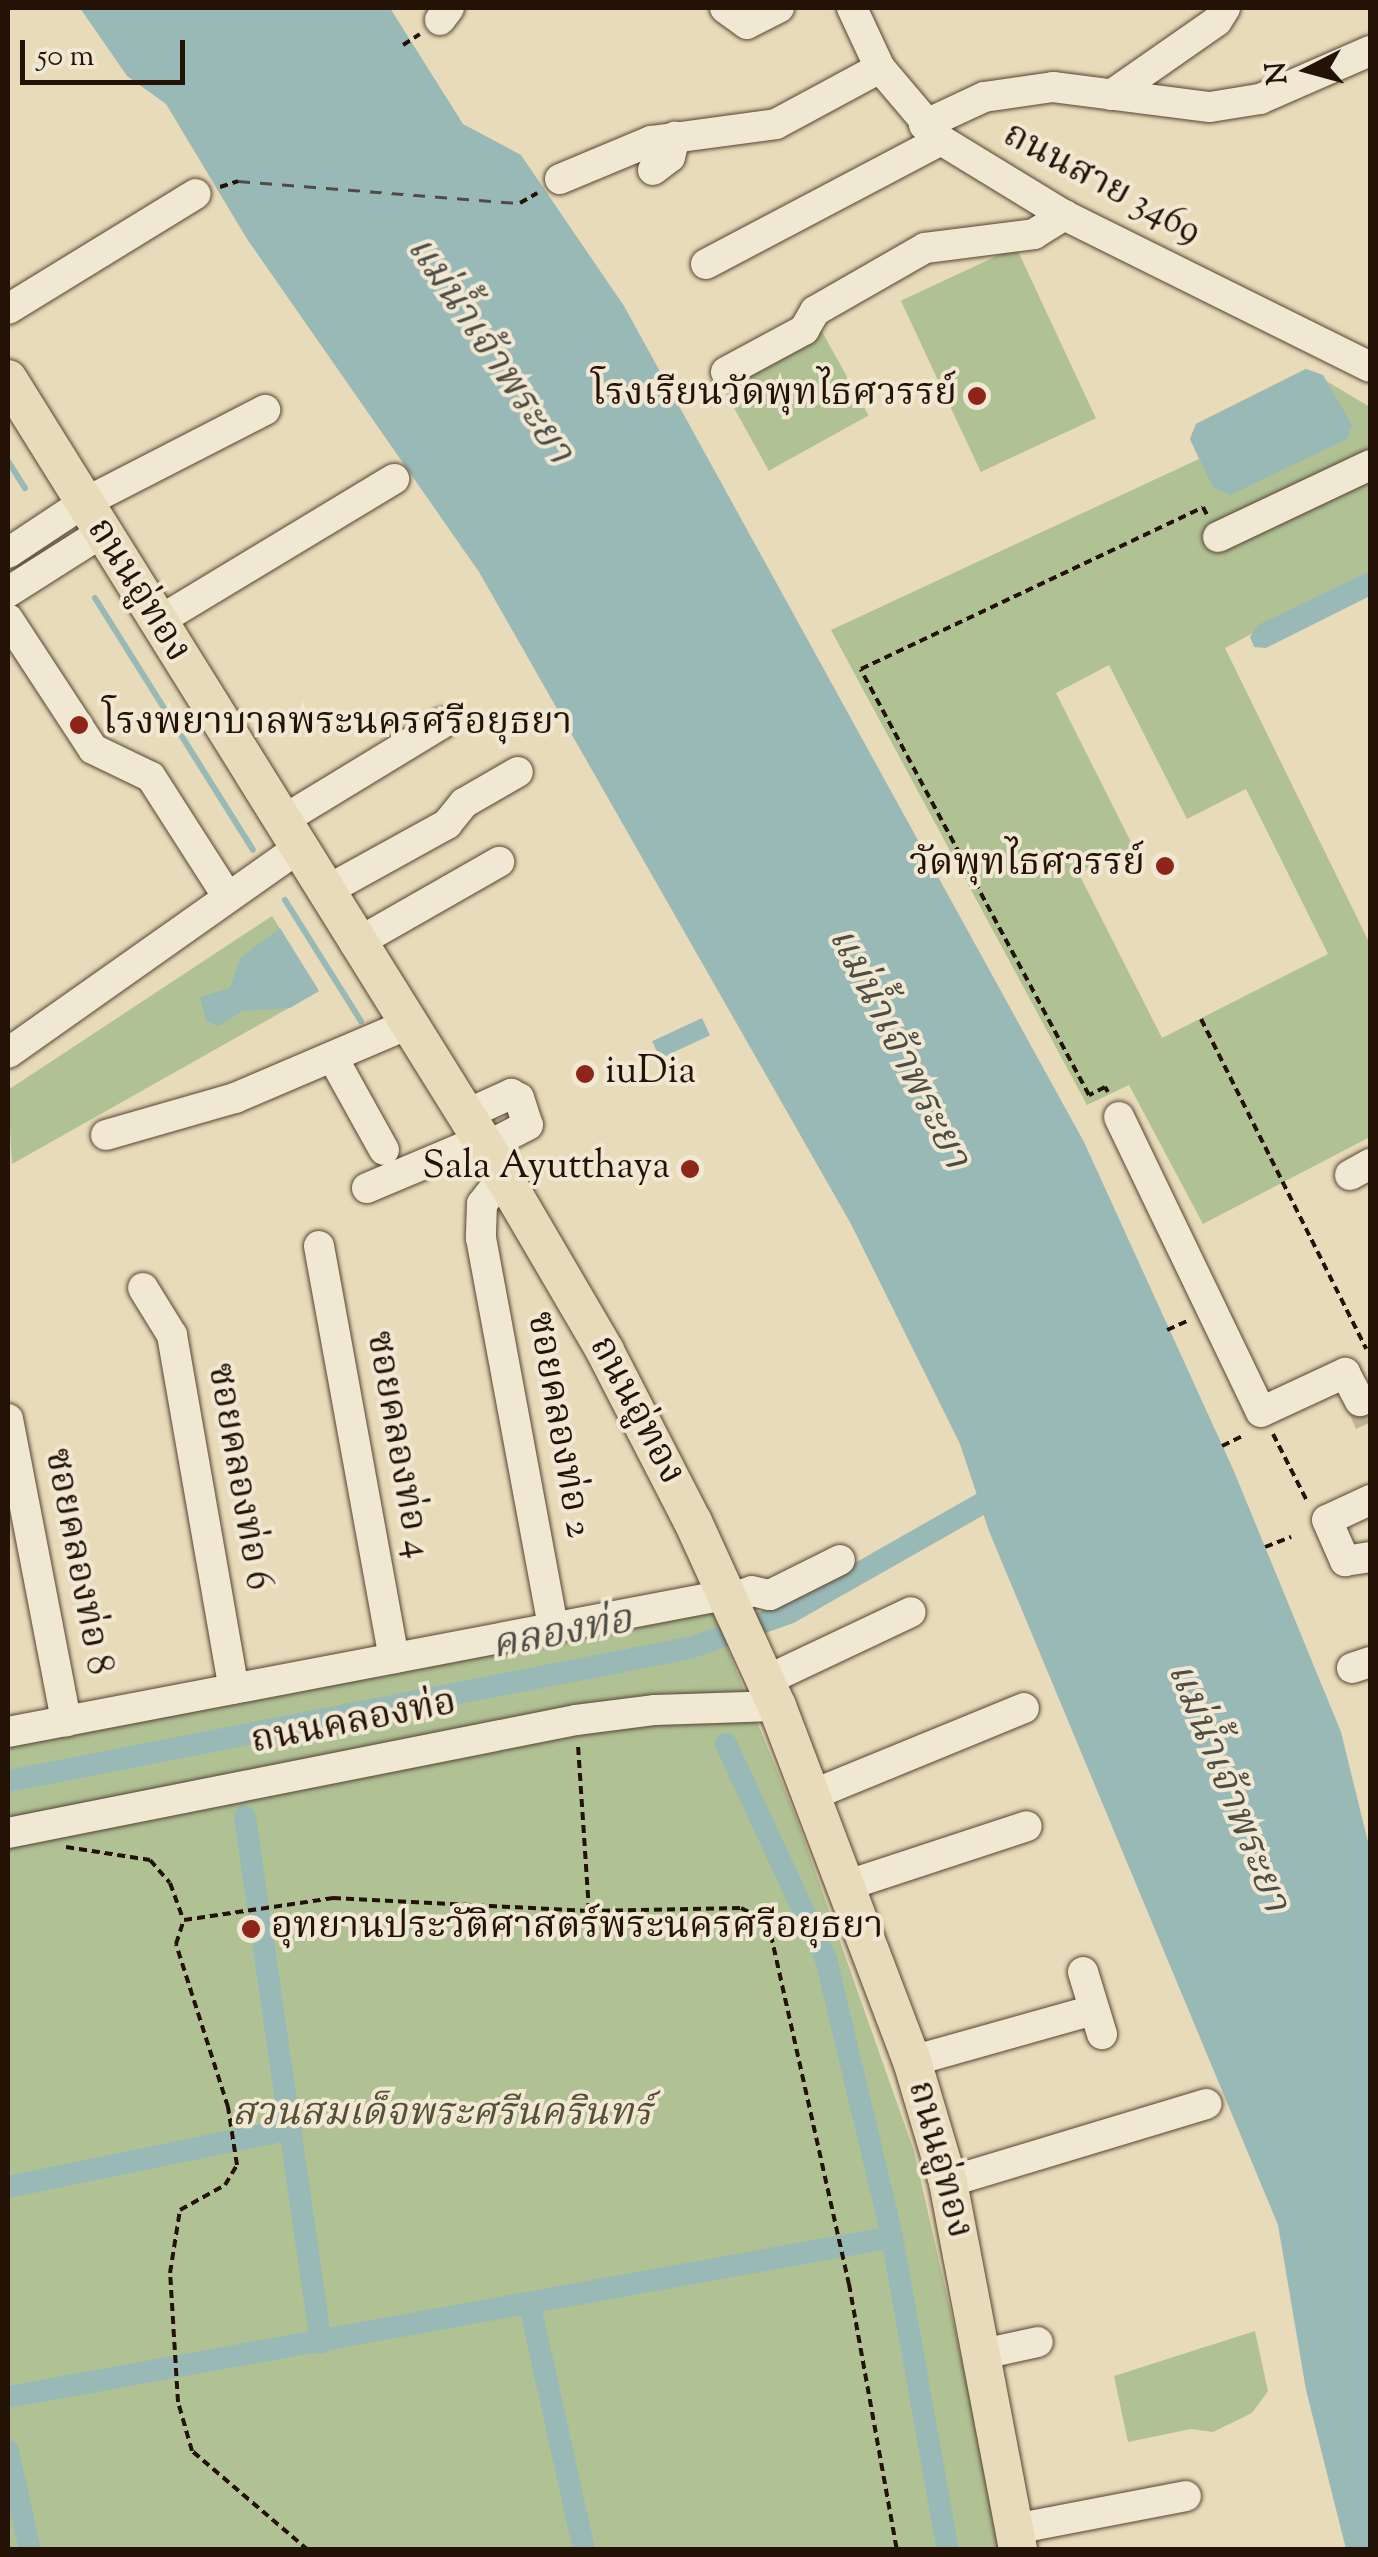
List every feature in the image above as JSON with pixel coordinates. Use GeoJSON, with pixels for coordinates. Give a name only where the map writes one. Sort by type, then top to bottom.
{"type":"FeatureCollection","features":[{"type":"Feature","properties":{"kind":"main road","name":"ถนนอู่ทอง"},"geometry":{"type":"LineString","coordinates":[[8,379],[355,944],[484,1145],[605,1351],[728,1600],[848,1885],[912,2061],[948,2182],[1016,2539]]}},
{"type":"Feature","properties":{"kind":"street"},"geometry":{"type":"LineString","coordinates":[[725,8],[747,24],[778,8]]}},
{"type":"Feature","properties":{"kind":"street","name":"ถนนสาย 3469"},"geometry":{"type":"LineString","coordinates":[[852,8],[880,68],[933,132],[1064,215],[1370,367]]}},
{"type":"Feature","properties":{"kind":"street"},"geometry":{"type":"LineString","coordinates":[[1112,95],[1216,21],[1225,8]]}},
{"type":"Feature","properties":{"kind":"street"},"geometry":{"type":"LineString","coordinates":[[706,264],[933,132],[984,97],[1053,87],[1210,107],[1243,102],[1370,51]]}},
{"type":"Feature","properties":{"kind":"street"},"geometry":{"type":"LineString","coordinates":[[560,179],[675,137],[776,124],[880,68]]}},
{"type":"Feature","properties":{"kind":"street"},"geometry":{"type":"LineString","coordinates":[[652,170],[670,157],[675,137]]}},
{"type":"Feature","properties":{"kind":"street"},"geometry":{"type":"LineString","coordinates":[[8,309],[196,194]]}},
{"type":"Feature","properties":{"kind":"street"},"geometry":{"type":"LineString","coordinates":[[726,372],[804,330],[815,311],[925,248],[1034,234],[1064,215]]}},
{"type":"Feature","properties":{"kind":"street"},"geometry":{"type":"LineString","coordinates":[[8,553],[91,518],[264,410]]}},
{"type":"Feature","properties":{"kind":"street"},"geometry":{"type":"LineString","coordinates":[[1218,538],[1370,465]]}},
{"type":"Feature","properties":{"kind":"street"},"geometry":{"type":"LineString","coordinates":[[157,622],[394,479]]}},
{"type":"Feature","properties":{"kind":"street"},"geometry":{"type":"LineString","coordinates":[[8,592],[91,518]]}},
{"type":"Feature","properties":{"kind":"street"},"geometry":{"type":"LineString","coordinates":[[8,618],[93,749],[151,776],[228,896]]}},
{"type":"Feature","properties":{"kind":"street"},"geometry":{"type":"LineString","coordinates":[[8,1052],[228,896],[288,835],[443,723]]}},
{"type":"Feature","properties":{"kind":"street"},"geometry":{"type":"LineString","coordinates":[[324,892],[447,824],[464,802],[518,772]]}},
{"type":"Feature","properties":{"kind":"street"},"geometry":{"type":"LineString","coordinates":[[355,944],[499,862]]}},
{"type":"Feature","properties":{"kind":"street"},"geometry":{"type":"LineString","coordinates":[[106,1136],[235,1098],[406,1024]]}},
{"type":"Feature","properties":{"kind":"street"},"geometry":{"type":"LineString","coordinates":[[333,1058],[384,1150]]}},
{"type":"Feature","properties":{"kind":"street"},"geometry":{"type":"LineString","coordinates":[[1119,1117],[1253,1424],[1345,1373],[1360,1401]]}},
{"type":"Feature","properties":{"kind":"street"},"geometry":{"type":"LineString","coordinates":[[367,1188],[484,1145]]}},
{"type":"Feature","properties":{"kind":"street","name":"ซอยคลองท่อ 2"},"geometry":{"type":"LineString","coordinates":[[484,1145],[482,1238],[554,1628]]}},
{"type":"Feature","properties":{"kind":"street","name":"ซอยคลองท่อ 4"},"geometry":{"type":"LineString","coordinates":[[318,1246],[394,1658]]}},
{"type":"Feature","properties":{"kind":"street","name":"ซอยคลองท่อ 6"},"geometry":{"type":"LineString","coordinates":[[143,1288],[172,1335],[234,1689]]}},
{"type":"Feature","properties":{"kind":"street","name":"ซอยคลองท่อ 8"},"geometry":{"type":"LineString","coordinates":[[8,1419],[66,1721]]}},
{"type":"Feature","properties":{"kind":"street"},"geometry":{"type":"LineString","coordinates":[[1370,1500],[1327,1520],[1345,1560],[1370,1557]]}},
{"type":"Feature","properties":{"kind":"street","name":"ถนนคลองท่อ"},"geometry":{"type":"LineString","coordinates":[[8,1732],[554,1628],[728,1600],[752,1591],[770,1594],[840,1560]]}},
{"type":"Feature","properties":{"kind":"street"},"geometry":{"type":"LineString","coordinates":[[766,1683],[911,1612]]}},
{"type":"Feature","properties":{"kind":"street","name":"ถนนคลองท่อ"},"geometry":{"type":"LineString","coordinates":[[8,1833],[576,1720],[655,1710],[766,1683]]}},
{"type":"Feature","properties":{"kind":"street"},"geometry":{"type":"LineString","coordinates":[[812,1795],[1024,1708]]}},
{"type":"Feature","properties":{"kind":"street"},"geometry":{"type":"LineString","coordinates":[[848,1885],[1027,1826]]}},
{"type":"Feature","properties":{"kind":"street"},"geometry":{"type":"LineString","coordinates":[[912,2061],[1098,2022],[1083,1972]]}},
{"type":"Feature","properties":{"kind":"street"},"geometry":{"type":"LineString","coordinates":[[948,2182],[1206,2104]]}},
{"type":"Feature","properties":{"kind":"street"},"geometry":{"type":"LineString","coordinates":[[983,2354],[1038,2342]]}},
{"type":"Feature","properties":{"kind":"street"},"geometry":{"type":"LineString","coordinates":[[1016,2539],[1186,2496]]}},
{"type":"Feature","properties":{"kind":"path"},"geometry":{"type":"LineString","coordinates":[[1119,1117],[1105,1087],[1089,1095],[861,669],[1203,508],[1218,538]]}},
{"type":"Feature","properties":{"kind":"path"},"geometry":{"type":"LineString","coordinates":[[1201,1019],[1366,1349]]}},
{"type":"Feature","properties":{"kind":"path"},"geometry":{"type":"LineString","coordinates":[[1167,1330],[1187,1321]]}},
{"type":"Feature","properties":{"kind":"path"},"geometry":{"type":"LineString","coordinates":[[1222,1446],[1253,1424],[1310,1508],[1327,1520]]}},
{"type":"Feature","properties":{"kind":"path"},"geometry":{"type":"LineString","coordinates":[[1265,1547],[1291,1536]]}},
{"type":"Feature","properties":{"kind":"path"},"geometry":{"type":"LineString","coordinates":[[576,1720],[589,1911]]}},
{"type":"Feature","properties":{"kind":"path"},"geometry":{"type":"LineString","coordinates":[[47,1825],[74,1852],[150,1860],[170,1883],[184,1920],[176,1944],[228,2108],[238,2165],[225,2184],[180,2210],[170,2273],[178,2402],[192,2451],[308,2550]]}},
{"type":"Feature","properties":{"kind":"path"},"geometry":{"type":"LineString","coordinates":[[184,1920],[224,1911],[334,1898],[589,1911],[741,1908],[768,1922],[850,2284],[897,2548],[889,2550]]}},
{"type":"Feature","properties":{"kind":"green space"},"geometry":{"type":"Polygon","coordinates":[[[1016,247],[1096,418],[981,472],[901,301],[1016,247]]]}},
{"type":"Feature","properties":{"kind":"green space"},"geometry":{"type":"Polygon","coordinates":[[[820,328],[868,415],[769,471],[720,383],[820,328]]]}},
{"type":"Feature","properties":{"kind":"green space"},"geometry":{"type":"Polygon","coordinates":[[[1306,369],[1370,407],[1370,571],[1225,648],[1370,944],[1370,1137],[1203,1224],[1129,1085],[1087,1105],[831,630],[1199,459],[1190,439],[1196,424],[1306,369]],[[1109,665],[1056,693],[1133,846],[1079,874],[1162,1038],[1328,954],[1246,789],[1187,819],[1109,665]]]}},
{"type":"Feature","properties":{"kind":"green space"},"geometry":{"type":"Polygon","coordinates":[[[272,916],[319,991],[12,1164],[8,1090],[272,916]]]}},
{"type":"Feature","properties":{"kind":"green space","name":"สวนสมเด็จพระศรีนครินทร์"},"geometry":{"type":"Polygon","coordinates":[[[711,1608],[797,1820],[914,2151],[979,2436],[998,2549],[8,2550],[8,1745],[711,1608]]]}},
{"type":"Feature","properties":{"kind":"green space"},"geometry":{"type":"Polygon","coordinates":[[[1255,2331],[1268,2391],[1252,2413],[1213,2432],[1191,2429],[1128,2442],[1114,2376],[1255,2331]]]}},
{"type":"Feature","properties":{"kind":"water","name":"แม่น้ำเจ้าพระยา"},"geometry":{"type":"Polygon","coordinates":[[[80,8],[390,8],[463,124],[521,155],[624,306],[1084,1142],[1233,1469],[1341,1732],[1370,1850],[1370,2549],[1346,2549],[1306,2390],[1278,2225],[989,1531],[960,1444],[851,1224],[479,572],[247,239],[166,104],[127,76],[80,8]]]}},
{"type":"Feature","properties":{"kind":"water"},"geometry":{"type":"Polygon","coordinates":[[[1306,369],[1323,375],[1352,425],[1347,439],[1230,495],[1213,487],[1190,439],[1196,424],[1306,369]]]}},
{"type":"Feature","properties":{"kind":"water"},"geometry":{"type":"Polygon","coordinates":[[[1370,571],[1370,596],[1266,648],[1254,647],[1250,637],[1258,625],[1370,571]]]}},
{"type":"Feature","properties":{"kind":"water"},"geometry":{"type":"Polygon","coordinates":[[[280,928],[319,991],[290,1008],[243,1011],[219,1026],[206,1021],[200,997],[230,988],[240,958],[280,928]]]}},
{"type":"Feature","properties":{"kind":"water"},"geometry":{"type":"Polygon","coordinates":[[[702,1018],[710,1035],[660,1058],[652,1041],[702,1018]]]}},
{"type":"Feature","properties":{"kind":"waterway"},"geometry":{"type":"LineString","coordinates":[[8,461],[25,488]]}},
{"type":"Feature","properties":{"kind":"waterway"},"geometry":{"type":"LineString","coordinates":[[95,598],[253,850]]}},
{"type":"Feature","properties":{"kind":"waterway"},"geometry":{"type":"LineString","coordinates":[[285,900],[361,1021]]}},
{"type":"Feature","properties":{"kind":"waterway","name":"คลองท่อ"},"geometry":{"type":"LineString","coordinates":[[8,1781],[690,1648],[789,1613],[1007,1489]]}},
{"type":"Feature","properties":{"kind":"waterway"},"geometry":{"type":"LineString","coordinates":[[726,1744],[826,1959],[892,2237],[948,2550]]}},
{"type":"Feature","properties":{"kind":"waterway"},"geometry":{"type":"LineString","coordinates":[[245,1817],[321,2343]]}},
{"type":"Feature","properties":{"kind":"waterway"},"geometry":{"type":"LineString","coordinates":[[8,2187],[291,2129]]}},
{"type":"Feature","properties":{"kind":"waterway"},"geometry":{"type":"LineString","coordinates":[[8,2397],[892,2237]]}},
{"type":"Feature","properties":{"kind":"waterway"},"geometry":{"type":"LineString","coordinates":[[530,2306],[584,2550]]}},
{"type":"Feature","properties":{"kind":"waterway"},"geometry":{"type":"LineString","coordinates":[[8,2451],[30,2550]]}},
{"type":"Feature","properties":{"kind":"ferry route"},"geometry":{"type":"LineString","coordinates":[[238,181],[520,203]]}},
{"type":"Feature","properties":{"kind":"tunnel"},"geometry":{"type":"LineString","coordinates":[[1360,1401],[1370,1423]]}},
{"type":"Feature","properties":{"kind":"place","name":"โรงเรียนวัดพุทไธศวรรย์"},"geometry":{"type":"Point","coordinates":[977,396]}},
{"type":"Feature","properties":{"kind":"place","name":"โรงพยาบาลพระนครศรีอยุธยา"},"geometry":{"type":"Point","coordinates":[79,725]}},
{"type":"Feature","properties":{"kind":"place","name":"วัดพุทไธศวรรย์"},"geometry":{"type":"Point","coordinates":[1165,866]}},
{"type":"Feature","properties":{"kind":"place","name":"iuDia"},"geometry":{"type":"Point","coordinates":[585,1074]}},
{"type":"Feature","properties":{"kind":"place","name":"Sala Ayutthaya"},"geometry":{"type":"Point","coordinates":[690,1169]}},
{"type":"Feature","properties":{"kind":"place","name":"อุทยานประวัติศาสตร์พระนครศรีอยุธยา"},"geometry":{"type":"Point","coordinates":[251,1929]}}]}
